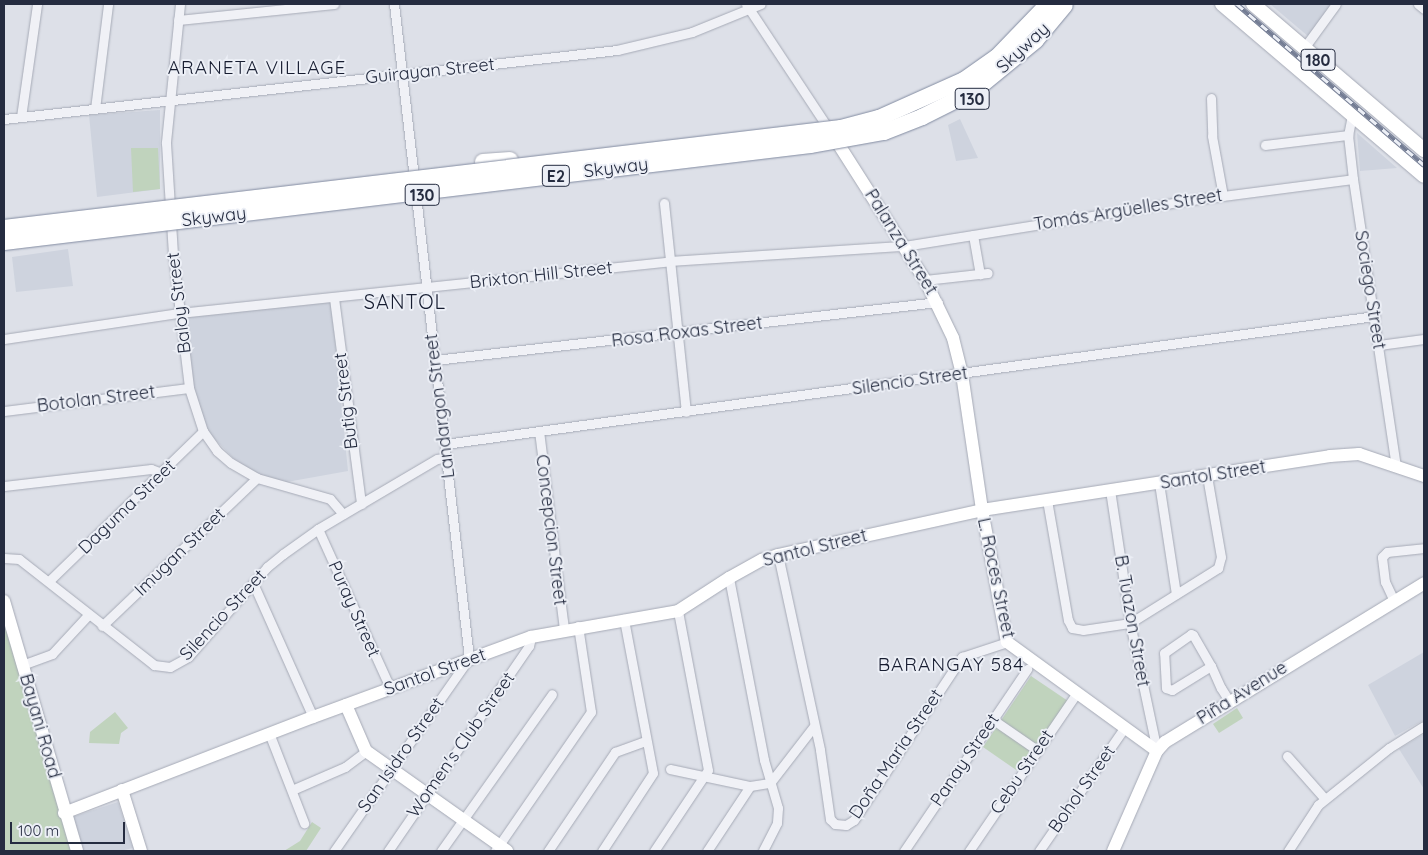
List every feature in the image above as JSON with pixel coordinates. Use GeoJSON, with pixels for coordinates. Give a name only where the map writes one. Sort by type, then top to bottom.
{"type":"FeatureCollection","features":[{"type":"Feature","properties":{"kind":"highway","name":"Skyway"},"geometry":{"type":"LineString","coordinates":[[4,226],[208,204],[850,125],[879,118],[964,80],[996,58],[1048,4]]}},
{"type":"Feature","properties":{"kind":"highway","name":"Skyway"},"geometry":{"type":"LineString","coordinates":[[4,244],[800,146],[884,132],[922,117],[974,91],[1036,40],[1068,5]]}},
{"type":"Feature","properties":{"kind":"highway"},"geometry":{"type":"LineString","coordinates":[[208,204],[356,177],[638,144],[724,138]]}},
{"type":"Feature","properties":{"kind":"highway"},"geometry":{"type":"LineString","coordinates":[[483,162],[508,160],[537,161]]}},
{"type":"Feature","properties":{"kind":"main road","name":"130"},"geometry":{"type":"LineString","coordinates":[[4,226],[724,138],[826,125],[877,115],[961,77],[992,55],[1041,4]]}},
{"type":"Feature","properties":{"kind":"main road","name":"180"},"geometry":{"type":"LineString","coordinates":[[1222,4],[1424,176]]}},
{"type":"Feature","properties":{"kind":"main road","name":"180"},"geometry":{"type":"LineString","coordinates":[[1253,4],[1424,150]]}},
{"type":"Feature","properties":{"kind":"main road","name":"130"},"geometry":{"type":"LineString","coordinates":[[4,244],[841,147],[886,137],[925,123],[978,95],[1011,70],[1068,5]]}},
{"type":"Feature","properties":{"kind":"street"},"geometry":{"type":"LineString","coordinates":[[21,117],[37,4]]}},
{"type":"Feature","properties":{"kind":"street"},"geometry":{"type":"LineString","coordinates":[[95,109],[108,4]]}},
{"type":"Feature","properties":{"kind":"street","name":"Baloy Street"},"geometry":{"type":"LineString","coordinates":[[180,4],[166,144],[168,205],[189,388],[203,431],[217,451],[231,463],[257,478],[330,499],[343,514]]}},
{"type":"Feature","properties":{"kind":"street"},"geometry":{"type":"LineString","coordinates":[[178,20],[334,4]]}},
{"type":"Feature","properties":{"kind":"street","name":"Landargon Street"},"geometry":{"type":"LineString","coordinates":[[394,4],[469,658]]}},
{"type":"Feature","properties":{"kind":"street","name":"Guirayan Street"},"geometry":{"type":"LineString","coordinates":[[4,119],[617,50],[692,32],[748,6],[761,4]]}},
{"type":"Feature","properties":{"kind":"street"},"geometry":{"type":"LineString","coordinates":[[1304,48],[1336,4]]}},
{"type":"Feature","properties":{"kind":"street"},"geometry":{"type":"LineString","coordinates":[[1418,4],[1424,9]]}},
{"type":"Feature","properties":{"kind":"street","name":"Palanza Street"},"geometry":{"type":"LineString","coordinates":[[748,6],[841,147],[938,302],[953,338],[962,374],[982,510]]}},
{"type":"Feature","properties":{"kind":"street"},"geometry":{"type":"LineString","coordinates":[[1211,98],[1213,144],[1222,196]]}},
{"type":"Feature","properties":{"kind":"street","name":"Sociego Street"},"geometry":{"type":"LineString","coordinates":[[1352,114],[1348,135],[1396,466]]}},
{"type":"Feature","properties":{"kind":"street"},"geometry":{"type":"LineString","coordinates":[[1264,145],[1348,135]]}},
{"type":"Feature","properties":{"kind":"street","name":"Tomás Argüelles Street"},"geometry":{"type":"LineString","coordinates":[[904,246],[1222,196],[1354,179]]}},
{"type":"Feature","properties":{"kind":"street"},"geometry":{"type":"LineString","coordinates":[[664,203],[686,412]]}},
{"type":"Feature","properties":{"kind":"street"},"geometry":{"type":"LineString","coordinates":[[926,280],[984,273],[973,235]]}},
{"type":"Feature","properties":{"kind":"street","name":"Brixton Hill Street"},"geometry":{"type":"LineString","coordinates":[[179,313],[670,261],[904,246]]}},
{"type":"Feature","properties":{"kind":"street","name":"Butig Street"},"geometry":{"type":"LineString","coordinates":[[334,298],[361,504]]}},
{"type":"Feature","properties":{"kind":"street","name":"Rosa Roxas Street"},"geometry":{"type":"LineString","coordinates":[[435,360],[677,334],[938,302]]}},
{"type":"Feature","properties":{"kind":"street"},"geometry":{"type":"LineString","coordinates":[[4,339],[179,313]]}},
{"type":"Feature","properties":{"kind":"street","name":"Silencio Street"},"geometry":{"type":"LineString","coordinates":[[445,444],[1374,316]]}},
{"type":"Feature","properties":{"kind":"street"},"geometry":{"type":"LineString","coordinates":[[1379,345],[1424,339]]}},
{"type":"Feature","properties":{"kind":"street","name":"Botolan Street"},"geometry":{"type":"LineString","coordinates":[[4,411],[189,388]]}},
{"type":"Feature","properties":{"kind":"street","name":"Daguma Street"},"geometry":{"type":"LineString","coordinates":[[49,581],[162,474],[203,431]]}},
{"type":"Feature","properties":{"kind":"street","name":"Concepcion Street"},"geometry":{"type":"LineString","coordinates":[[539,431],[564,629]]}},
{"type":"Feature","properties":{"kind":"street","name":"Santol Street"},"geometry":{"type":"LineString","coordinates":[[64,812],[313,716],[469,658],[532,637],[578,626],[678,611],[729,578],[762,560],[778,555],[982,510],[1352,454],[1424,476]]}},
{"type":"Feature","properties":{"kind":"street","name":"Silencio Street"},"geometry":{"type":"LineString","coordinates":[[4,558],[19,560],[49,581],[102,626],[154,665],[174,666],[188,657],[267,567],[318,529],[437,459],[447,456]]}},
{"type":"Feature","properties":{"kind":"street"},"geometry":{"type":"LineString","coordinates":[[4,486],[151,469],[162,474]]}},
{"type":"Feature","properties":{"kind":"street"},"geometry":{"type":"LineString","coordinates":[[1047,500],[1070,625],[1083,630],[1130,623],[1218,568],[1221,562],[1207,476]]}},
{"type":"Feature","properties":{"kind":"street","name":"Imugan Street"},"geometry":{"type":"LineString","coordinates":[[102,626],[257,478]]}},
{"type":"Feature","properties":{"kind":"street"},"geometry":{"type":"LineString","coordinates":[[1159,483],[1176,594]]}},
{"type":"Feature","properties":{"kind":"street","name":"B. Tuazon Street"},"geometry":{"type":"LineString","coordinates":[[1110,490],[1130,623],[1157,751]]}},
{"type":"Feature","properties":{"kind":"street","name":"L. Roces Street"},"geometry":{"type":"LineString","coordinates":[[982,510],[1007,642],[1076,694],[1157,751]]}},
{"type":"Feature","properties":{"kind":"street","name":"Puray Street"},"geometry":{"type":"LineString","coordinates":[[318,529],[390,688]]}},
{"type":"Feature","properties":{"kind":"street"},"geometry":{"type":"LineString","coordinates":[[1394,601],[1385,582],[1382,557],[1390,552],[1424,548]]}},
{"type":"Feature","properties":{"kind":"street"},"geometry":{"type":"LineString","coordinates":[[670,769],[750,786],[770,782],[814,726],[778,555]]}},
{"type":"Feature","properties":{"kind":"street"},"geometry":{"type":"LineString","coordinates":[[729,578],[778,817],[762,851]]}},
{"type":"Feature","properties":{"kind":"street"},"geometry":{"type":"LineString","coordinates":[[253,583],[313,716]]}},
{"type":"Feature","properties":{"kind":"street","name":"Piña Avenue"},"geometry":{"type":"LineString","coordinates":[[1113,851],[1157,751],[1166,742],[1229,701],[1424,583]]}},
{"type":"Feature","properties":{"kind":"street","name":"Bayani Road"},"geometry":{"type":"LineString","coordinates":[[4,601],[64,812],[77,851]]}},
{"type":"Feature","properties":{"kind":"street"},"geometry":{"type":"LineString","coordinates":[[654,851],[706,776],[708,764],[678,611]]}},
{"type":"Feature","properties":{"kind":"street"},"geometry":{"type":"LineString","coordinates":[[22,665],[52,654],[88,614]]}},
{"type":"Feature","properties":{"kind":"street"},"geometry":{"type":"LineString","coordinates":[[602,851],[651,778],[653,767],[646,740],[624,619]]}},
{"type":"Feature","properties":{"kind":"street"},"geometry":{"type":"LineString","coordinates":[[346,705],[366,751],[390,771],[501,849],[588,718],[592,706],[578,626]]}},
{"type":"Feature","properties":{"kind":"street"},"geometry":{"type":"LineString","coordinates":[[1211,666],[1172,690],[1166,688],[1164,653],[1188,634],[1193,635],[1211,666],[1229,701]]}},
{"type":"Feature","properties":{"kind":"street","name":"Women's Club Street"},"geometry":{"type":"LineString","coordinates":[[388,851],[529,646],[532,637]]}},
{"type":"Feature","properties":{"kind":"street","name":"Doña Maria Street"},"geometry":{"type":"LineString","coordinates":[[814,726],[830,819],[841,825],[854,820],[962,656],[1007,642]]}},
{"type":"Feature","properties":{"kind":"street","name":"San Isidro Street"},"geometry":{"type":"LineString","coordinates":[[334,851],[469,658]]}},
{"type":"Feature","properties":{"kind":"street","name":"Panay Street"},"geometry":{"type":"LineString","coordinates":[[904,851],[1027,669]]}},
{"type":"Feature","properties":{"kind":"street"},"geometry":{"type":"LineString","coordinates":[[441,851],[552,694]]}},
{"type":"Feature","properties":{"kind":"street","name":"Cebu Street"},"geometry":{"type":"LineString","coordinates":[[969,851],[1076,694]]}},
{"type":"Feature","properties":{"kind":"street"},"geometry":{"type":"LineString","coordinates":[[992,720],[1037,750]]}},
{"type":"Feature","properties":{"kind":"street"},"geometry":{"type":"LineString","coordinates":[[1288,851],[1311,812],[1325,799],[1389,748],[1424,726]]}},
{"type":"Feature","properties":{"kind":"street","name":"Bohol Street"},"geometry":{"type":"LineString","coordinates":[[1039,851],[1125,728]]}},
{"type":"Feature","properties":{"kind":"street"},"geometry":{"type":"LineString","coordinates":[[270,733],[304,823]]}},
{"type":"Feature","properties":{"kind":"street"},"geometry":{"type":"LineString","coordinates":[[548,851],[615,752],[646,740]]}},
{"type":"Feature","properties":{"kind":"street"},"geometry":{"type":"LineString","coordinates":[[292,790],[345,767],[366,751]]}},
{"type":"Feature","properties":{"kind":"street"},"geometry":{"type":"LineString","coordinates":[[1287,756],[1325,799]]}},
{"type":"Feature","properties":{"kind":"street"},"geometry":{"type":"LineString","coordinates":[[707,851],[750,786]]}},
{"type":"Feature","properties":{"kind":"street"},"geometry":{"type":"LineString","coordinates":[[122,790],[141,851]]}},
{"type":"Feature","properties":{"kind":"shaded area"},"geometry":{"type":"Polygon","coordinates":[[[1270,4],[1333,4],[1309,37],[1270,4]]]}},
{"type":"Feature","properties":{"kind":"shaded area"},"geometry":{"type":"Polygon","coordinates":[[[160,110],[160,189],[97,197],[89,115],[160,110]]]}},
{"type":"Feature","properties":{"kind":"shaded area"},"geometry":{"type":"Polygon","coordinates":[[[960,119],[978,158],[956,161],[948,125],[960,119]]]}},
{"type":"Feature","properties":{"kind":"shaded area"},"geometry":{"type":"Polygon","coordinates":[[[1357,133],[1397,168],[1360,171],[1357,133]]]}},
{"type":"Feature","properties":{"kind":"shaded area"},"geometry":{"type":"Polygon","coordinates":[[[68,249],[73,286],[16,292],[12,257],[68,249]]]}},
{"type":"Feature","properties":{"kind":"shaded area"},"geometry":{"type":"Polygon","coordinates":[[[331,301],[348,471],[281,483],[253,472],[234,459],[206,430],[191,384],[185,315],[331,301]]]}},
{"type":"Feature","properties":{"kind":"shaded area"},"geometry":{"type":"Polygon","coordinates":[[[1424,652],[1424,720],[1395,736],[1368,685],[1424,652]]]}},
{"type":"Feature","properties":{"kind":"shaded area"},"geometry":{"type":"Polygon","coordinates":[[[1424,734],[1424,789],[1399,749],[1424,734]]]}},
{"type":"Feature","properties":{"kind":"shaded area"},"geometry":{"type":"Polygon","coordinates":[[[118,802],[133,848],[120,851],[83,851],[72,817],[118,802]]]}},
{"type":"Feature","properties":{"kind":"green space"},"geometry":{"type":"Polygon","coordinates":[[[131,148],[158,148],[160,189],[133,192],[131,148]]]}},
{"type":"Feature","properties":{"kind":"green space"},"geometry":{"type":"Polygon","coordinates":[[[4,613],[71,851],[4,851],[4,613]]]}},
{"type":"Feature","properties":{"kind":"green space"},"geometry":{"type":"Polygon","coordinates":[[[1031,676],[1068,701],[1019,772],[983,747],[1031,676]]]}},
{"type":"Feature","properties":{"kind":"green space"},"geometry":{"type":"Polygon","coordinates":[[[1237,708],[1243,718],[1219,733],[1213,724],[1237,708]]]}},
{"type":"Feature","properties":{"kind":"green space"},"geometry":{"type":"Polygon","coordinates":[[[115,712],[128,728],[121,733],[119,744],[89,743],[90,732],[115,712]]]}},
{"type":"Feature","properties":{"kind":"green space"},"geometry":{"type":"Polygon","coordinates":[[[312,822],[321,828],[306,851],[284,851],[300,841],[312,822]]]}},
{"type":"Feature","properties":{"kind":"railway"},"geometry":{"type":"LineString","coordinates":[[1237,4],[1424,165]]}},
{"type":"Feature","properties":{"kind":"district","name":"ARANETA VILLAGE"},"geometry":{"type":"Point","coordinates":[257,68]}},
{"type":"Feature","properties":{"kind":"district","name":"SANTOL"},"geometry":{"type":"Point","coordinates":[405,301]}},
{"type":"Feature","properties":{"kind":"district","name":"BARANGAY 584"},"geometry":{"type":"Point","coordinates":[951,665]}}]}
